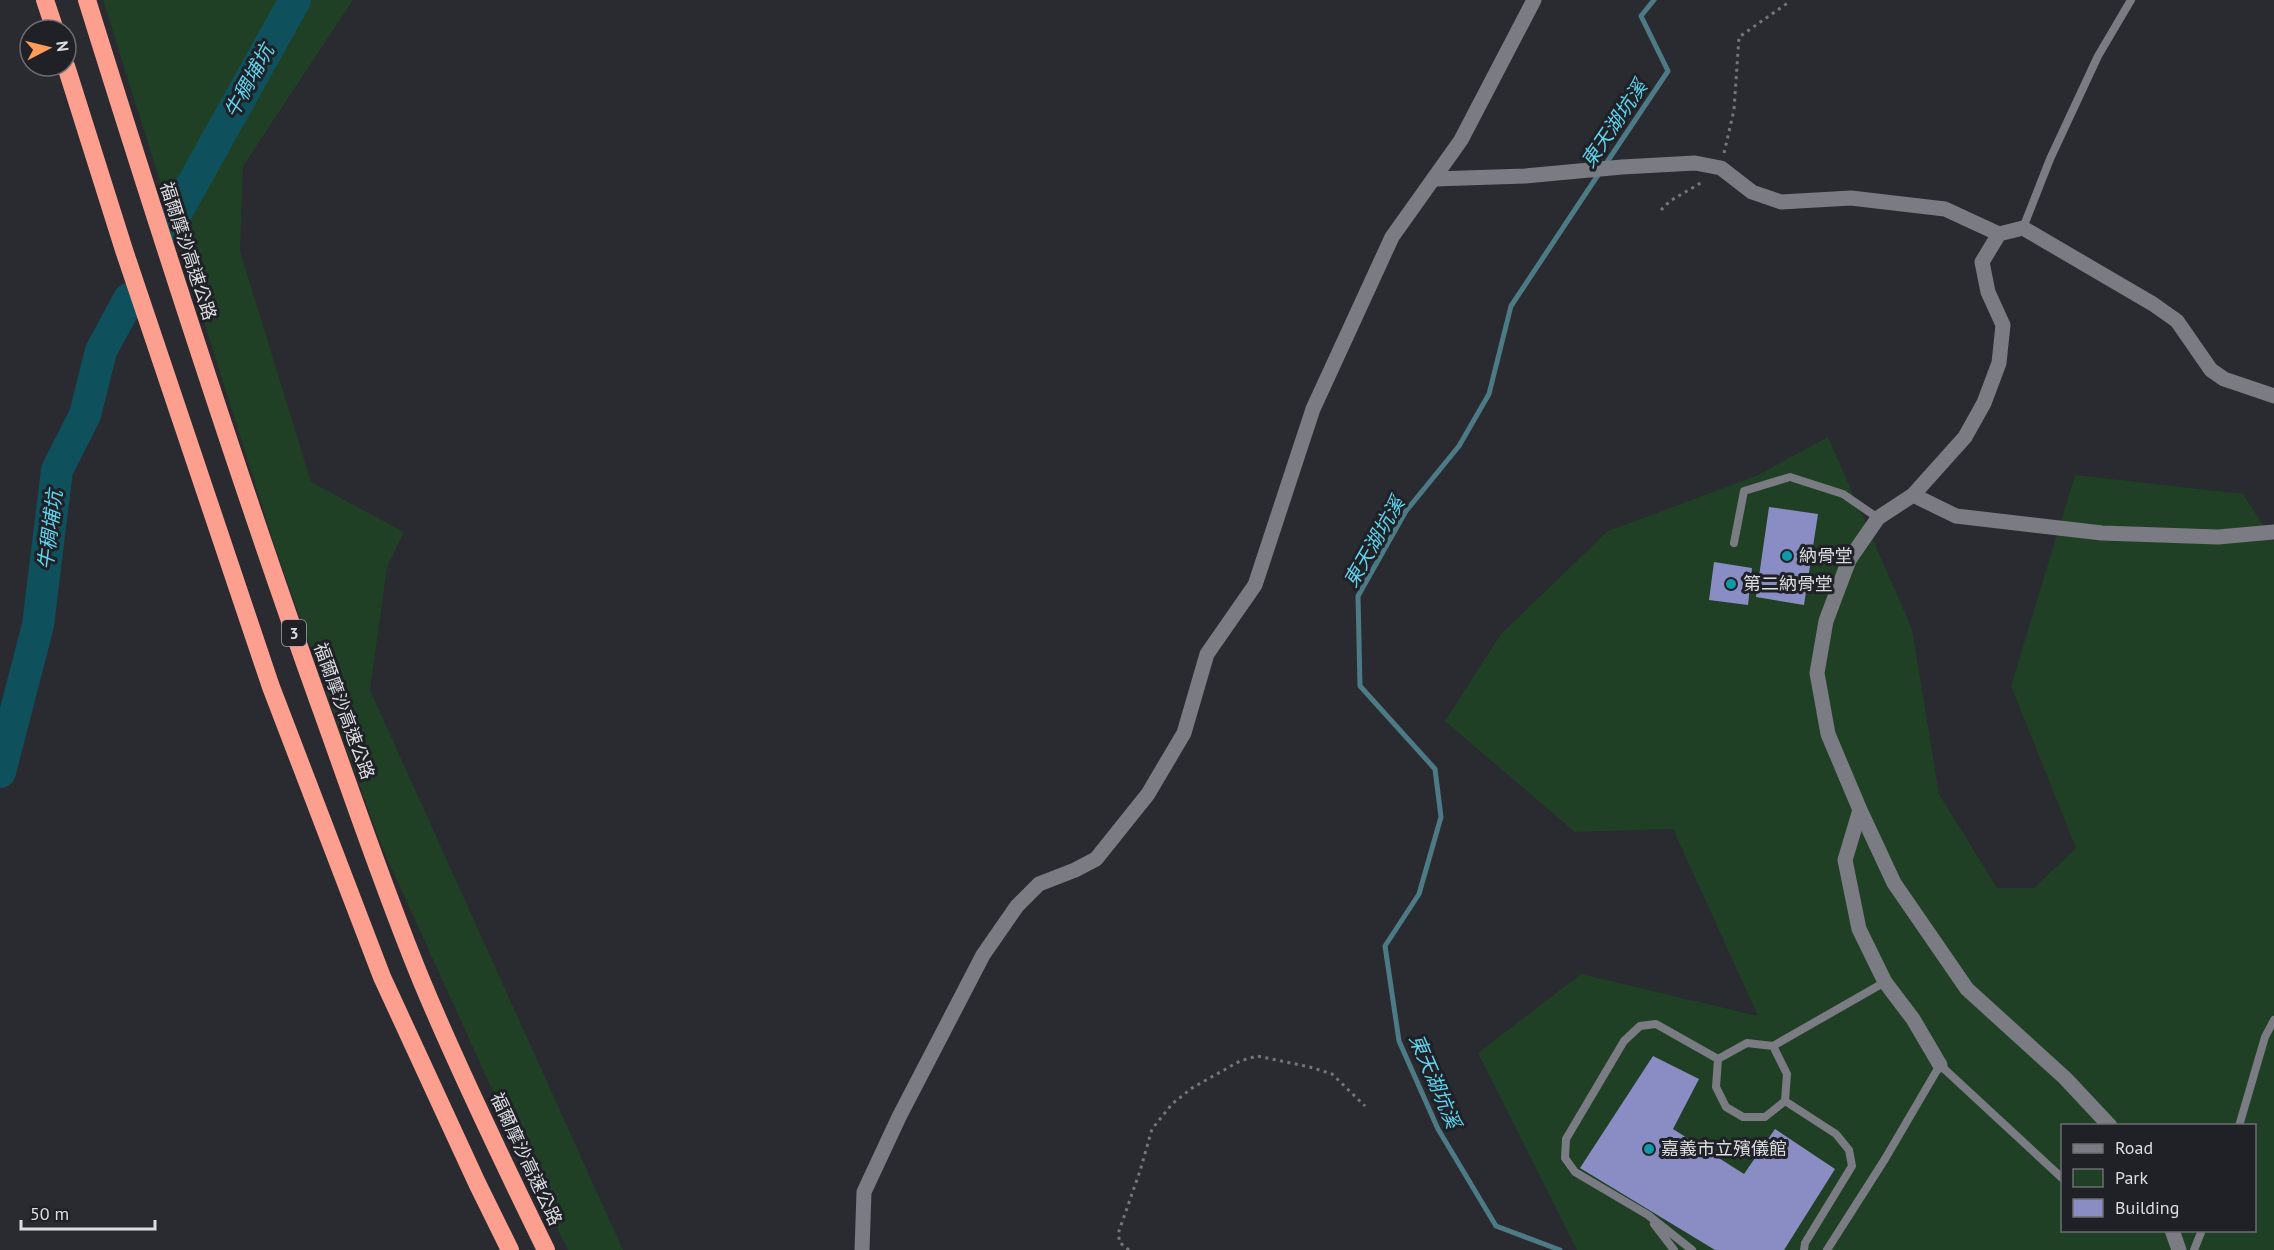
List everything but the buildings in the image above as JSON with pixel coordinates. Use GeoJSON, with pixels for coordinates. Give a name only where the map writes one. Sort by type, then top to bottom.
{"type":"FeatureCollection","features":[{"type":"Feature","properties":{"kind":"highway"},"geometry":{"type":"LineString","coordinates":[[45,0],[51,18]]}},
{"type":"Feature","properties":{"kind":"highway","name":"福爾摩沙高速公路"},"geometry":{"type":"LineString","coordinates":[[87,0],[146,190],[263,545],[377,865],[423,983],[509,1175],[546,1250]]}},
{"type":"Feature","properties":{"kind":"highway","name":"3"},"geometry":{"type":"LineString","coordinates":[[70,78],[124,250],[271,687],[382,977],[477,1184],[510,1250]]}},
{"type":"Feature","properties":{"kind":"street"},"geometry":{"type":"LineString","coordinates":[[862,1250],[864,1192],[899,1117],[983,955],[1017,906],[1039,884],[1075,870],[1096,858],[1148,794],[1184,733],[1207,654],[1255,585],[1312,409],[1392,237],[1461,140],[1534,0]]}},
{"type":"Feature","properties":{"kind":"street"},"geometry":{"type":"LineString","coordinates":[[1434,179],[1525,176],[1695,163],[1720,168],[1752,192],[1781,202],[1851,198],[1945,209],[1999,234],[2023,228],[2153,304],[2176,321],[2211,370],[2224,379],[2274,396]]}},
{"type":"Feature","properties":{"kind":"street"},"geometry":{"type":"LineString","coordinates":[[1999,234],[1982,262],[1988,292],[2004,325],[1999,363],[1984,403],[1965,437],[1913,495],[1878,518],[1849,560],[1826,621],[1817,673],[1828,734],[1894,882],[1967,989],[2065,1078],[2109,1124]]}},
{"type":"Feature","properties":{"kind":"street"},"geometry":{"type":"LineString","coordinates":[[1913,495],[1956,516],[2102,533],[2218,537],[2274,532]]}},
{"type":"Feature","properties":{"kind":"street"},"geometry":{"type":"LineString","coordinates":[[1860,810],[1845,860],[1859,928],[1885,982],[1913,1019],[1940,1065]]}},
{"type":"Feature","properties":{"kind":"street"},"geometry":{"type":"LineString","coordinates":[[2173,1232],[2179,1250]]}},
{"type":"Feature","properties":{"kind":"lane"},"geometry":{"type":"LineString","coordinates":[[2023,228],[2050,159],[2098,56],[2131,0]]}},
{"type":"Feature","properties":{"kind":"lane"},"geometry":{"type":"LineString","coordinates":[[1734,543],[1744,491],[1791,477],[1843,494],[1878,518]]}},
{"type":"Feature","properties":{"kind":"lane"},"geometry":{"type":"LineString","coordinates":[[1718,1059],[1747,1043],[1773,1046],[1885,982]]}},
{"type":"Feature","properties":{"kind":"lane"},"geometry":{"type":"LineString","coordinates":[[2239,1124],[2265,1037],[2274,1020]]}},
{"type":"Feature","properties":{"kind":"lane"},"geometry":{"type":"LineString","coordinates":[[1692,1250],[1648,1215],[1575,1172],[1565,1158],[1566,1139],[1624,1041],[1640,1026],[1656,1024],[1718,1059]]}},
{"type":"Feature","properties":{"kind":"lane"},"geometry":{"type":"LineString","coordinates":[[1718,1059],[1716,1087],[1726,1107],[1743,1117],[1765,1117],[1785,1101],[1787,1074],[1773,1046]]}},
{"type":"Feature","properties":{"kind":"lane"},"geometry":{"type":"LineString","coordinates":[[1827,1250],[1885,1159],[1940,1065],[2061,1177]]}},
{"type":"Feature","properties":{"kind":"lane"},"geometry":{"type":"LineString","coordinates":[[1785,1101],[1836,1134],[1849,1150],[1852,1166],[1805,1243],[1804,1250]]}},
{"type":"Feature","properties":{"kind":"lane"},"geometry":{"type":"LineString","coordinates":[[1648,1215],[1674,1250]]}},
{"type":"Feature","properties":{"kind":"lane"},"geometry":{"type":"LineString","coordinates":[[2194,1250],[2201,1232]]}},
{"type":"Feature","properties":{"kind":"path"},"geometry":{"type":"LineString","coordinates":[[1661,210],[1670,201],[1720,168],[1734,110],[1739,37],[1790,2]]}},
{"type":"Feature","properties":{"kind":"path"},"geometry":{"type":"LineString","coordinates":[[1129,1250],[1119,1242],[1119,1231],[1152,1129],[1172,1104],[1192,1088],[1240,1061],[1257,1056],[1332,1074],[1365,1106]]}},
{"type":"Feature","properties":{"kind":"green space"},"geometry":{"type":"Polygon","coordinates":[[[103,0],[353,0],[243,166],[240,251],[311,482],[404,532],[387,567],[370,690],[623,1250],[568,1250],[540,1195],[381,845],[277,553],[103,0]]]}},
{"type":"Feature","properties":{"kind":"green space"},"geometry":{"type":"Polygon","coordinates":[[[1828,437],[1912,629],[1939,794],[1997,888],[2034,888],[2076,848],[2011,686],[2075,475],[2243,494],[2274,542],[2274,1250],[1577,1250],[1478,1053],[1581,974],[1758,1016],[1673,829],[1575,832],[1445,721],[1501,634],[1608,531],[1756,476],[1828,437]]]}},
{"type":"Feature","properties":{"kind":"waterway","name":"牛稠埔坑"},"geometry":{"type":"LineString","coordinates":[[169,226],[295,0]]}},
{"type":"Feature","properties":{"kind":"waterway","name":"東天湖坑溪"},"geometry":{"type":"LineString","coordinates":[[1605,165],[1668,71],[1641,16],[1654,0]]}},
{"type":"Feature","properties":{"kind":"waterway","name":"東天湖坑溪"},"geometry":{"type":"LineString","coordinates":[[1560,1250],[1496,1226],[1438,1129],[1399,1041],[1385,946],[1419,894],[1441,817],[1435,769],[1360,686],[1358,596],[1406,511],[1459,446],[1489,394],[1511,306],[1600,172]]}},
{"type":"Feature","properties":{"kind":"waterway","name":"牛稠埔坑"},"geometry":{"type":"LineString","coordinates":[[0,772],[38,625],[57,470],[85,415],[101,351],[129,299]]}},
{"type":"Feature","properties":{"kind":"place","name":"納骨堂"},"geometry":{"type":"Point","coordinates":[1787,556]}},
{"type":"Feature","properties":{"kind":"place","name":"第二納骨堂"},"geometry":{"type":"Point","coordinates":[1731,584]}},
{"type":"Feature","properties":{"kind":"place","name":"嘉義市立殯儀館"},"geometry":{"type":"Point","coordinates":[1649,1149]}}]}
